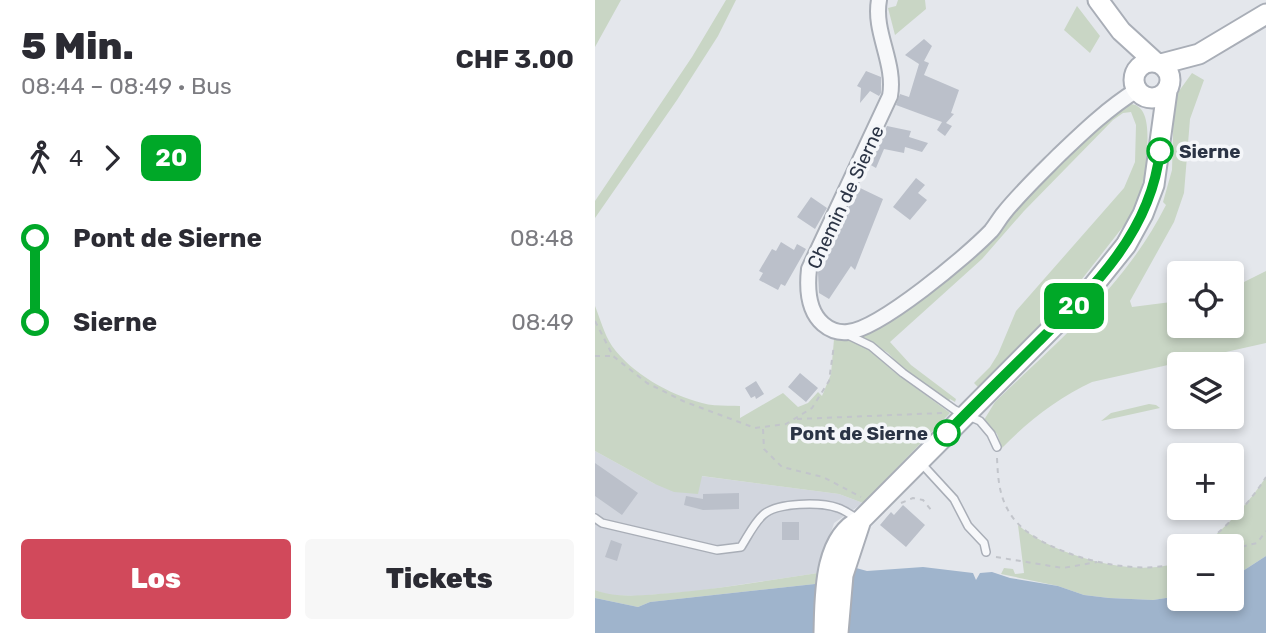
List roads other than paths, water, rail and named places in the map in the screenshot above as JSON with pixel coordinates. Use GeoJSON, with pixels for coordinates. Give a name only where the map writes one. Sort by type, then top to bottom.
{"type":"FeatureCollection","features":[{"type":"Feature","properties":{"kind":"main road"},"geometry":{"type":"LineString","coordinates":[[829,628],[857,523],[919,462],[958,411],[1089,291],[1126,245],[1143,214],[1154,185],[1169,74],[1121,31],[1098,0]]}},
{"type":"Feature","properties":{"kind":"main road"},"geometry":{"type":"LineString","coordinates":[[1138,89],[1156,98],[1168,89],[1199,54],[1266,14]]}},
{"type":"Feature","properties":{"kind":"main road"},"geometry":{"type":"LineString","coordinates":[[1121,31],[1138,89],[1160,131]]}},
{"type":"Feature","properties":{"kind":"main road"},"geometry":{"type":"LineString","coordinates":[[1138,89],[1140,66],[1199,54]]}},
{"type":"Feature","properties":{"kind":"street","name":"Chemin de Sierne"},"geometry":{"type":"LineString","coordinates":[[836,335],[822,323],[813,308],[808,289],[809,269],[890,96],[891,70],[879,20],[879,0]]}},
{"type":"Feature","properties":{"kind":"street"},"geometry":{"type":"LineString","coordinates":[[836,335],[871,323],[927,285],[991,230],[1027,187],[1091,126],[1138,89]]}},
{"type":"Feature","properties":{"kind":"lane"},"geometry":{"type":"LineString","coordinates":[[836,335],[871,346],[903,373],[958,411],[979,421],[997,447]]}},
{"type":"Feature","properties":{"kind":"lane"},"geometry":{"type":"LineString","coordinates":[[919,462],[954,499],[968,527],[984,543],[986,552]]}},
{"type":"Feature","properties":{"kind":"lane"},"geometry":{"type":"LineString","coordinates":[[595,518],[603,523],[717,550],[741,547],[765,513],[783,507],[827,505],[845,511],[857,523]]}},
{"type":"Feature","properties":{"kind":"water"},"geometry":{"type":"Polygon","coordinates":[[[1266,556],[1266,633],[595,633],[595,598],[638,607],[650,602],[815,584],[856,568],[867,571],[923,567],[973,573],[976,580],[980,573],[992,572],[1010,578],[1058,586],[1084,595],[1153,600],[1167,598],[1167,611],[1244,611],[1244,570],[1266,556]]]}},
{"type":"Feature","properties":{"kind":"place","name":"Sierne"},"geometry":{"type":"Point","coordinates":[1160,151]}},
{"type":"Feature","properties":{"kind":"place","name":"Pont de Sierne"},"geometry":{"type":"Point","coordinates":[947,433]}}]}
